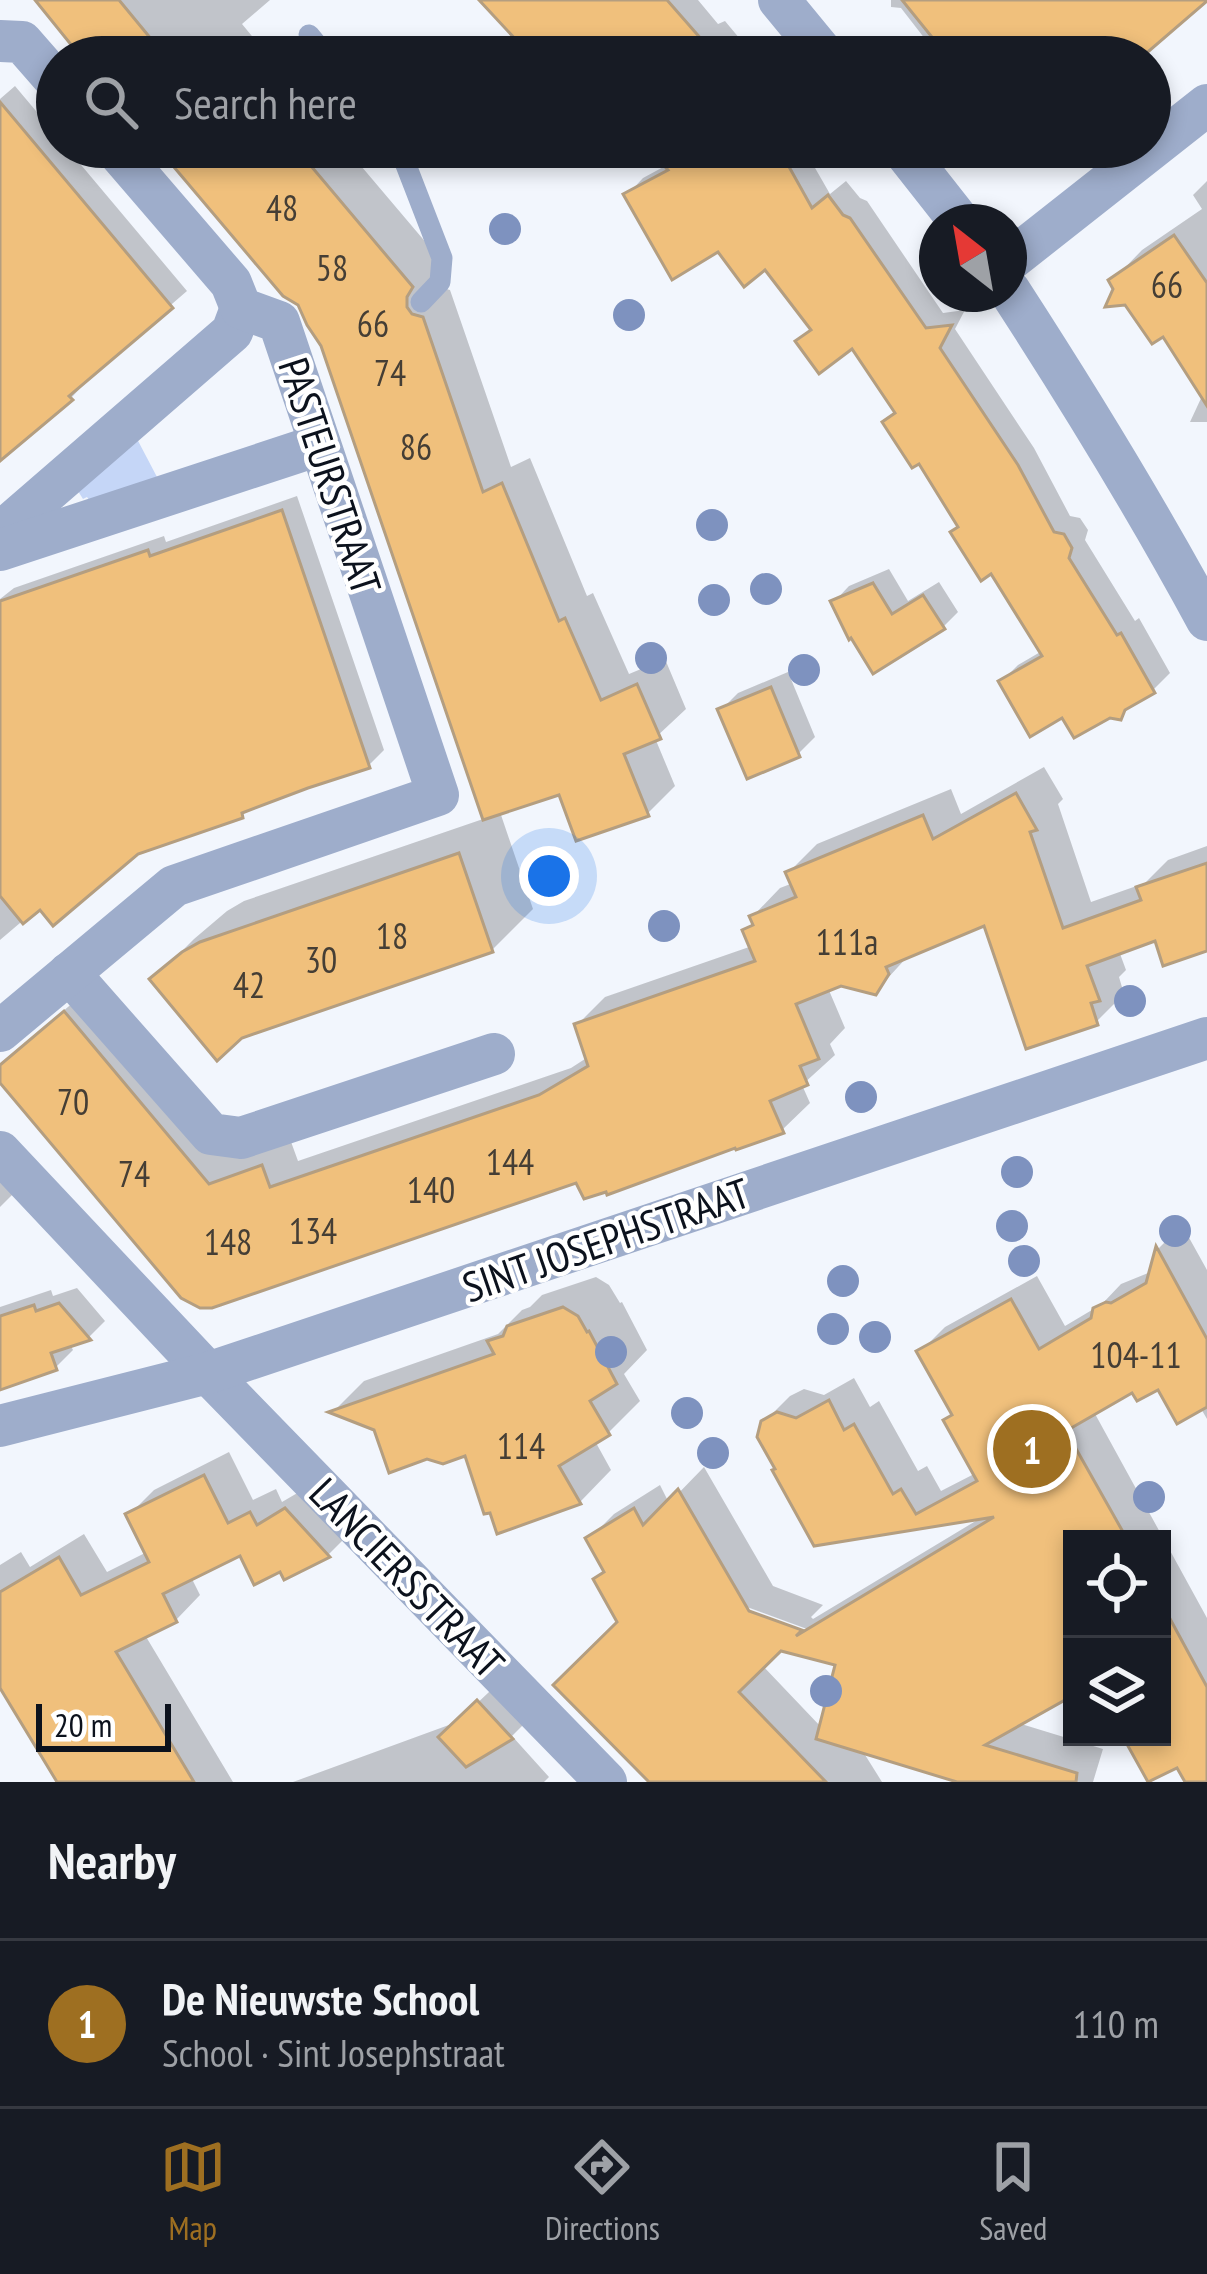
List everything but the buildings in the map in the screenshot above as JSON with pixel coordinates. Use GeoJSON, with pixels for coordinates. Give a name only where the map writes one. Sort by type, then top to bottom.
{"type":"FeatureCollection","features":[{"type":"Feature","properties":{"kind":"street"},"geometry":{"type":"LineString","coordinates":[[779,0],[809,36]]}},
{"type":"Feature","properties":{"kind":"street"},"geometry":{"type":"LineString","coordinates":[[0,41],[22,41],[36,57]]}},
{"type":"Feature","properties":{"kind":"street"},"geometry":{"type":"LineString","coordinates":[[1171,133],[1207,105]]}},
{"type":"Feature","properties":{"kind":"street","name":"PASTEURSTRAAT"},"geometry":{"type":"LineString","coordinates":[[69,973],[174,886],[438,795],[319,446],[308,364],[279,322],[241,308],[231,283],[132,168]]}},
{"type":"Feature","properties":{"kind":"street"},"geometry":{"type":"LineString","coordinates":[[918,168],[946,204]]}},
{"type":"Feature","properties":{"kind":"street"},"geometry":{"type":"LineString","coordinates":[[1027,247],[1127,168]]}},
{"type":"Feature","properties":{"kind":"street"},"geometry":{"type":"LineString","coordinates":[[0,533],[232,332],[241,308]]}},
{"type":"Feature","properties":{"kind":"street"},"geometry":{"type":"LineString","coordinates":[[1023,312],[1086,408],[1207,620]]}},
{"type":"Feature","properties":{"kind":"street"},"geometry":{"type":"LineString","coordinates":[[0,550],[319,446]]}},
{"type":"Feature","properties":{"kind":"street"},"geometry":{"type":"LineString","coordinates":[[0,1031],[69,973],[211,1135],[241,1138],[494,1054]]}},
{"type":"Feature","properties":{"kind":"street","name":"SINT JOSEPHSTRAAT"},"geometry":{"type":"LineString","coordinates":[[0,1426],[208,1373],[1207,1038]]}},
{"type":"Feature","properties":{"kind":"street","name":"LANCIERSSTRAAT"},"geometry":{"type":"LineString","coordinates":[[0,1152],[606,1782]]}},
{"type":"Feature","properties":{"kind":"lane"},"geometry":{"type":"LineString","coordinates":[[407,168],[442,257],[440,282],[422,302]]}},
{"type":"Feature","properties":{"kind":"shaded area"},"geometry":{"type":"Polygon","coordinates":[[[136,437],[157,477],[83,499],[78,491],[136,437]]]}},
{"type":"Feature","properties":{"kind":"place","name":"De Nieuwste School"},"geometry":{"type":"Point","coordinates":[1032,1449]}}]}
